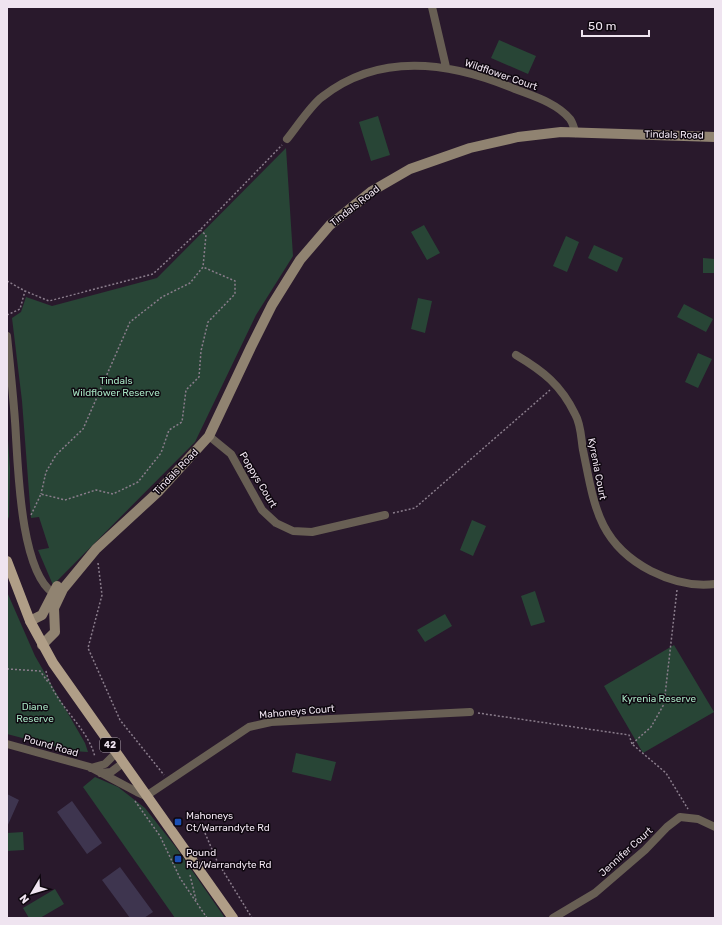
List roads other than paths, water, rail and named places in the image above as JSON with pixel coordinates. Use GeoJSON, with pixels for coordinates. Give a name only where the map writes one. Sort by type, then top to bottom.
{"type":"FeatureCollection","features":[{"type":"Feature","properties":{"kind":"main road","name":"Tindals Road"},"geometry":{"type":"LineString","coordinates":[[30,621],[43,614],[55,595],[96,549],[158,491],[209,436],[250,347],[272,305],[300,260],[330,225],[372,191],[410,169],[470,148],[518,136],[561,132],[715,137]]}},
{"type":"Feature","properties":{"kind":"main road","name":"42"},"geometry":{"type":"LineString","coordinates":[[7,561],[30,621],[42,645],[122,763],[233,918]]}},
{"type":"Feature","properties":{"kind":"main road","name":"Tindals Road"},"geometry":{"type":"LineString","coordinates":[[42,645],[55,632],[55,595]]}},
{"type":"Feature","properties":{"kind":"street"},"geometry":{"type":"LineString","coordinates":[[432,7],[446,67]]}},
{"type":"Feature","properties":{"kind":"street","name":"Wildflower Court"},"geometry":{"type":"LineString","coordinates":[[287,139],[321,97],[352,79],[386,67],[419,64],[446,67],[478,75],[548,102],[570,119],[576,133]]}},
{"type":"Feature","properties":{"kind":"street"},"geometry":{"type":"LineString","coordinates":[[7,336],[23,523],[37,571],[44,586],[55,595]]}},
{"type":"Feature","properties":{"kind":"street","name":"Kyrenia Court"},"geometry":{"type":"LineString","coordinates":[[516,355],[539,369],[562,391],[576,416],[594,507],[608,536],[633,562],[671,581],[715,584]]}},
{"type":"Feature","properties":{"kind":"street","name":"Poppys Court"},"geometry":{"type":"LineString","coordinates":[[209,436],[231,454],[262,510],[276,523],[293,531],[312,532],[385,515]]}},
{"type":"Feature","properties":{"kind":"street","name":"Mahoneys Court"},"geometry":{"type":"LineString","coordinates":[[146,796],[249,727],[271,722],[470,712]]}},
{"type":"Feature","properties":{"kind":"street","name":"Pound Road"},"geometry":{"type":"LineString","coordinates":[[7,744],[90,767],[146,796]]}},
{"type":"Feature","properties":{"kind":"street"},"geometry":{"type":"LineString","coordinates":[[90,767],[103,765],[116,753]]}},
{"type":"Feature","properties":{"kind":"street"},"geometry":{"type":"LineString","coordinates":[[100,772],[109,773],[122,763]]}},
{"type":"Feature","properties":{"kind":"street","name":"Jennifer Court"},"geometry":{"type":"LineString","coordinates":[[553,918],[595,893],[646,850],[667,827],[680,817],[692,818],[715,827]]}},
{"type":"Feature","properties":{"kind":"place","name":"Mahoneys Ct/Warrandyte Rd"},"geometry":{"type":"Point","coordinates":[178,822]}},
{"type":"Feature","properties":{"kind":"place","name":"Pound Rd/Warrandyte Rd"},"geometry":{"type":"Point","coordinates":[178,859]}},
{"type":"Feature","properties":{"kind":"park label","name":"Tindals Wildflower Reserve"},"geometry":{"type":"Point","coordinates":[116,386]}},
{"type":"Feature","properties":{"kind":"park label","name":"Kyrenia Reserve"},"geometry":{"type":"Point","coordinates":[659,699]}},
{"type":"Feature","properties":{"kind":"park label","name":"Diane Reserve"},"geometry":{"type":"Point","coordinates":[35,712]}}]}
